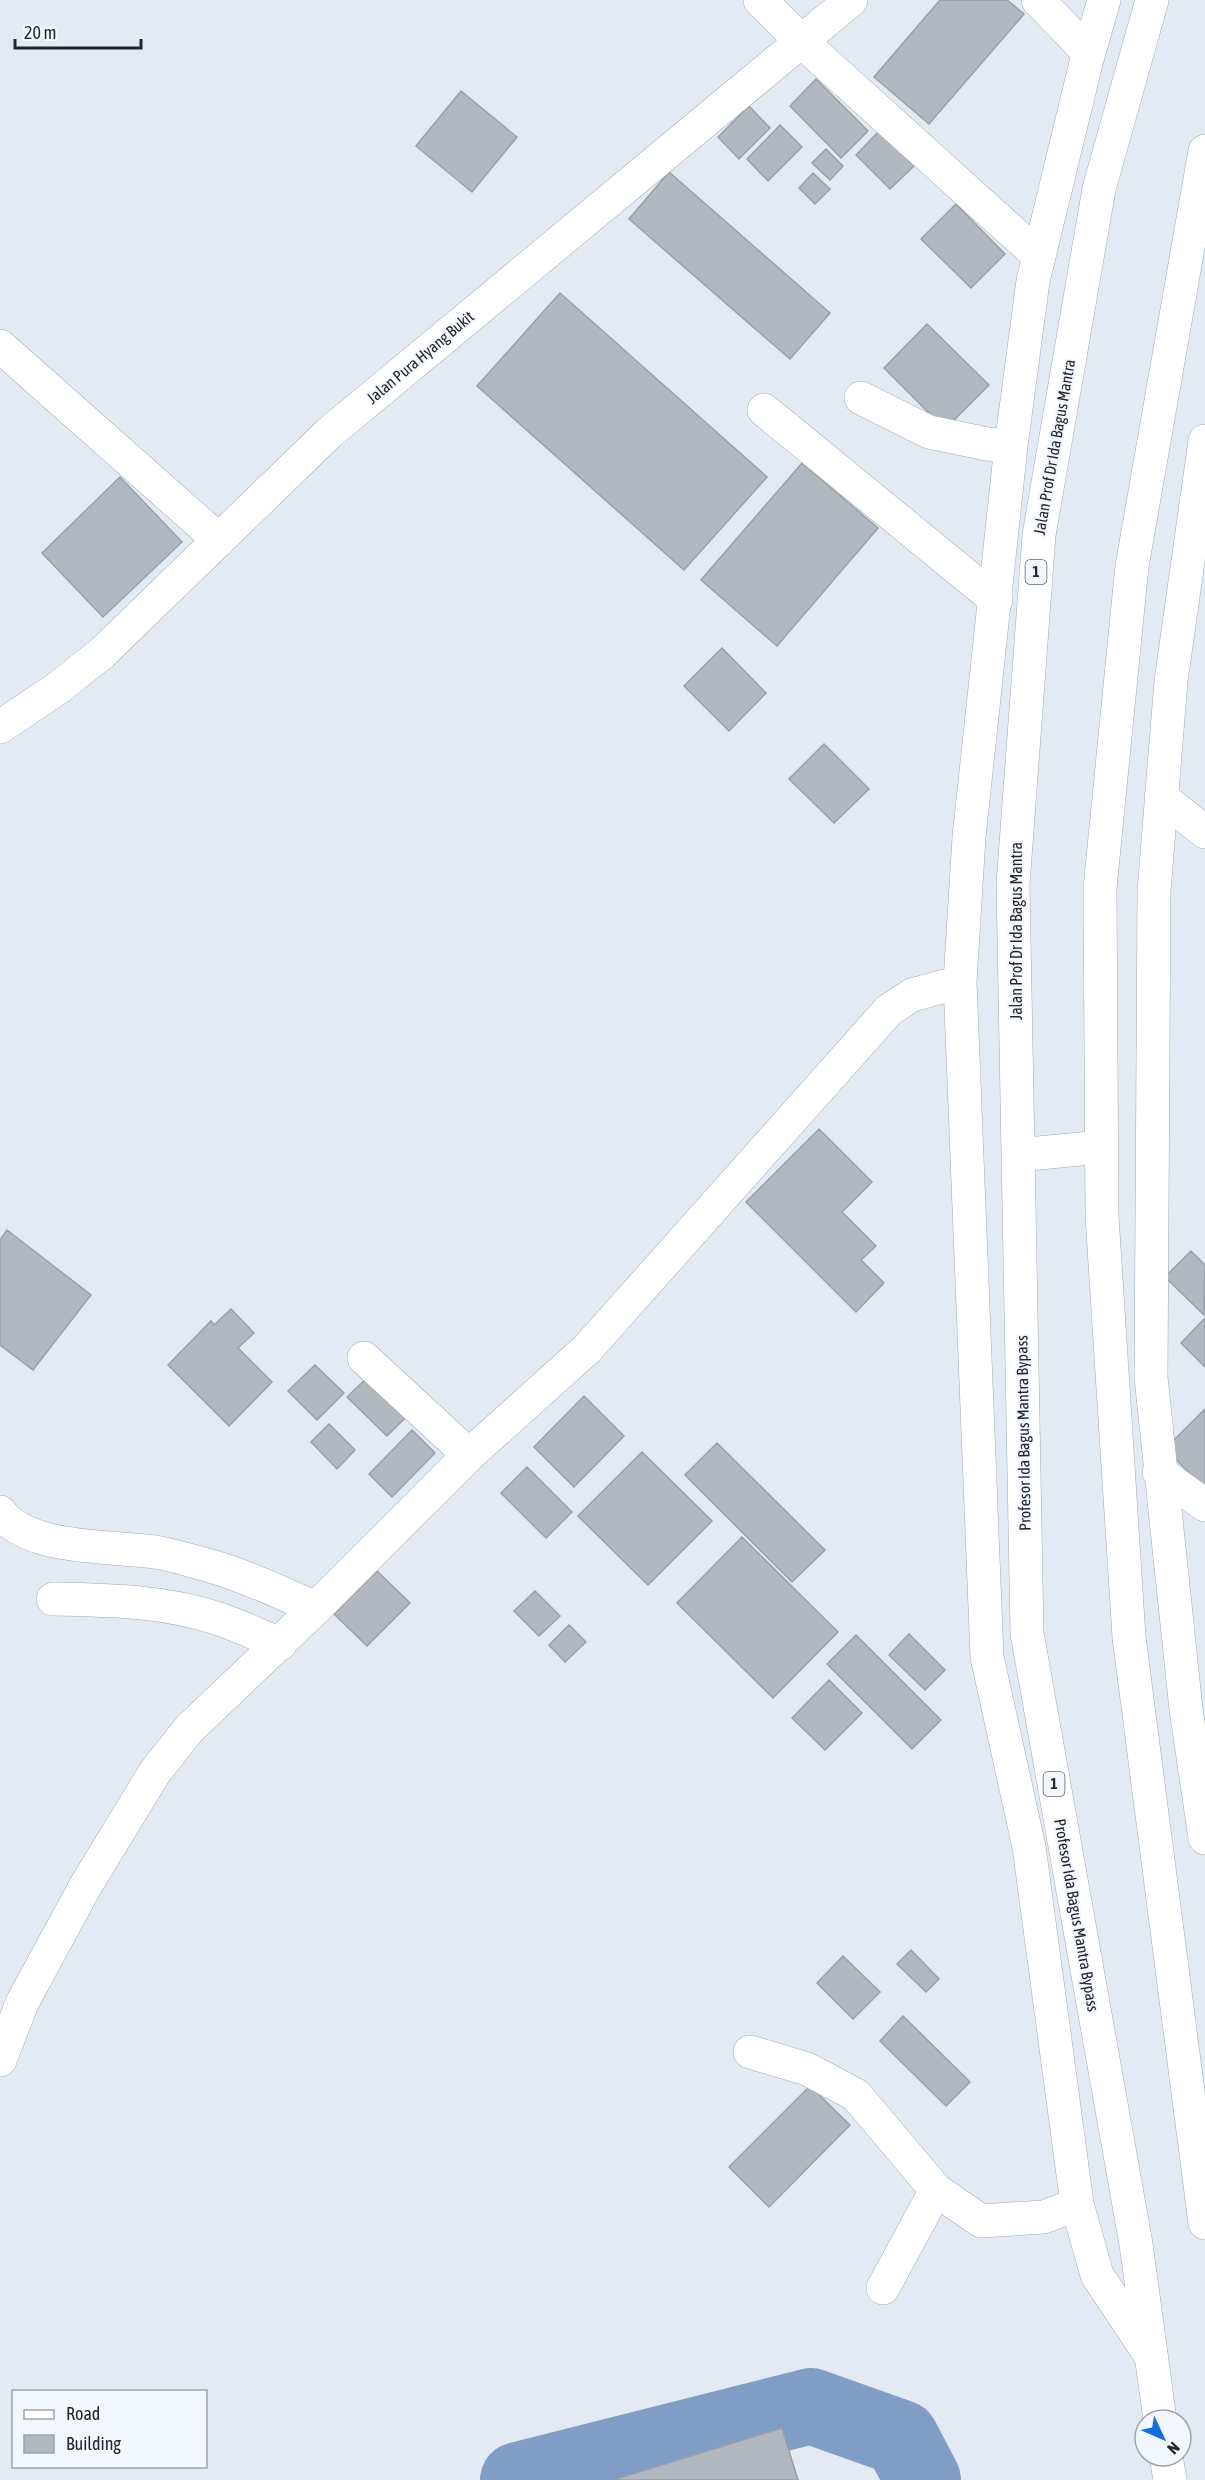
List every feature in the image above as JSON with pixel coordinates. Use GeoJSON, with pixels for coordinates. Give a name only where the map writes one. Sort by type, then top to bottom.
{"type":"FeatureCollection","features":[{"type":"Feature","properties":{"kind":"main road"},"geometry":{"type":"LineString","coordinates":[[760,0],[801,41],[1039,256]]}},
{"type":"Feature","properties":{"kind":"main road","name":"Jalan Pura Hyang Bukit"},"geometry":{"type":"LineString","coordinates":[[0,727],[58,688],[102,653],[329,433],[851,0]]}},
{"type":"Feature","properties":{"kind":"main road"},"geometry":{"type":"LineString","coordinates":[[1038,0],[1089,53]]}},
{"type":"Feature","properties":{"kind":"main road"},"geometry":{"type":"LineString","coordinates":[[1104,0],[1033,281],[1011,446],[969,837],[960,982],[987,1657],[1029,1847],[1077,2204],[1097,2274],[1151,2356]]}},
{"type":"Feature","properties":{"kind":"main road","name":"Jalan Prof Dr Ida Bagus Mantra"},"geometry":{"type":"LineString","coordinates":[[1018,1155],[1013,884],[1039,535],[1099,189],[1152,0]]}},
{"type":"Feature","properties":{"kind":"main road"},"geometry":{"type":"LineString","coordinates":[[1203,172],[1132,566],[1100,888],[1102,1216],[1128,1637],[1205,2223]]}},
{"type":"Feature","properties":{"kind":"main road"},"geometry":{"type":"LineString","coordinates":[[0,346],[219,540]]}},
{"type":"Feature","properties":{"kind":"main road"},"geometry":{"type":"LineString","coordinates":[[861,399],[929,432],[987,444],[1011,446]]}},
{"type":"Feature","properties":{"kind":"main road"},"geometry":{"type":"LineString","coordinates":[[764,410],[996,600]]}},
{"type":"Feature","properties":{"kind":"main road"},"geometry":{"type":"LineString","coordinates":[[1205,441],[1195,576],[1171,681],[1154,891],[1151,1178],[1151,1377],[1159,1472],[1186,1709],[1205,1838]]}},
{"type":"Feature","properties":{"kind":"main road"},"geometry":{"type":"LineString","coordinates":[[1161,797],[1205,832]]}},
{"type":"Feature","properties":{"kind":"main road"},"geometry":{"type":"LineString","coordinates":[[0,2060],[22,2003],[86,1885],[155,1772],[189,1729],[280,1644],[468,1455],[587,1349],[889,1010],[912,995],[960,982]]}},
{"type":"Feature","properties":{"kind":"main road"},"geometry":{"type":"LineString","coordinates":[[1018,1155],[1101,1147]]}},
{"type":"Feature","properties":{"kind":"main road","name":"Profesor Ida Bagus Mantra Bypass"},"geometry":{"type":"LineString","coordinates":[[1018,1155],[1027,1633],[1136,2244],[1158,2408]]}},
{"type":"Feature","properties":{"kind":"main road"},"geometry":{"type":"LineString","coordinates":[[364,1358],[468,1455]]}},
{"type":"Feature","properties":{"kind":"main road"},"geometry":{"type":"LineString","coordinates":[[1159,1472],[1205,1505]]}},
{"type":"Feature","properties":{"kind":"main road"},"geometry":{"type":"LineString","coordinates":[[0,1512],[7,1521],[25,1532],[46,1539],[160,1553],[218,1568],[316,1608]]}},
{"type":"Feature","properties":{"kind":"main road"},"geometry":{"type":"LineString","coordinates":[[53,1599],[117,1600],[183,1609],[219,1619],[280,1644]]}},
{"type":"Feature","properties":{"kind":"main road"},"geometry":{"type":"LineString","coordinates":[[750,2052],[807,2069],[856,2095],[936,2190],[981,2221],[1044,2217],[1077,2204]]}},
{"type":"Feature","properties":{"kind":"main road"},"geometry":{"type":"LineString","coordinates":[[883,2288],[936,2190]]}},
{"type":"Feature","properties":{"kind":"building"},"geometry":{"type":"Polygon","coordinates":[[[940,0],[1007,0],[1024,14],[929,124],[874,77],[940,0]]]}},
{"type":"Feature","properties":{"kind":"building"},"geometry":{"type":"Polygon","coordinates":[[[816,79],[868,131],[841,158],[790,106],[816,79]]]}},
{"type":"Feature","properties":{"kind":"building"},"geometry":{"type":"Polygon","coordinates":[[[461,91],[517,137],[472,192],[416,146],[461,91]]]}},
{"type":"Feature","properties":{"kind":"building"},"geometry":{"type":"Polygon","coordinates":[[[749,106],[770,128],[739,159],[718,137],[749,106]]]}},
{"type":"Feature","properties":{"kind":"building"},"geometry":{"type":"Polygon","coordinates":[[[780,125],[802,147],[768,181],[747,159],[780,125]]]}},
{"type":"Feature","properties":{"kind":"building"},"geometry":{"type":"Polygon","coordinates":[[[879,131],[914,166],[890,189],[856,155],[879,131]]]}},
{"type":"Feature","properties":{"kind":"building"},"geometry":{"type":"Polygon","coordinates":[[[826,149],[843,166],[830,180],[812,163],[826,149]]]}},
{"type":"Feature","properties":{"kind":"building"},"geometry":{"type":"Polygon","coordinates":[[[669,172],[830,313],[790,359],[629,219],[669,172]]]}},
{"type":"Feature","properties":{"kind":"building"},"geometry":{"type":"Polygon","coordinates":[[[813,173],[830,189],[815,204],[799,188],[813,173]]]}},
{"type":"Feature","properties":{"kind":"building"},"geometry":{"type":"Polygon","coordinates":[[[956,204],[1005,254],[971,288],[921,239],[956,204]]]}},
{"type":"Feature","properties":{"kind":"building"},"geometry":{"type":"Polygon","coordinates":[[[560,293],[767,477],[684,570],[477,386],[560,293]]]}},
{"type":"Feature","properties":{"kind":"building"},"geometry":{"type":"Polygon","coordinates":[[[927,324],[989,385],[945,429],[884,368],[927,324]]]}},
{"type":"Feature","properties":{"kind":"building"},"geometry":{"type":"Polygon","coordinates":[[[802,463],[878,528],[777,646],[701,580],[802,463]]]}},
{"type":"Feature","properties":{"kind":"building"},"geometry":{"type":"Polygon","coordinates":[[[120,477],[182,542],[103,617],[42,553],[120,477]]]}},
{"type":"Feature","properties":{"kind":"building"},"geometry":{"type":"Polygon","coordinates":[[[722,648],[766,693],[729,731],[684,686],[722,648]]]}},
{"type":"Feature","properties":{"kind":"building"},"geometry":{"type":"Polygon","coordinates":[[[824,744],[869,789],[834,823],[789,779],[824,744]]]}},
{"type":"Feature","properties":{"kind":"building"},"geometry":{"type":"Polygon","coordinates":[[[819,1129],[872,1182],[842,1212],[876,1246],[861,1260],[884,1283],[856,1312],[746,1202],[819,1129]]]}},
{"type":"Feature","properties":{"kind":"building"},"geometry":{"type":"Polygon","coordinates":[[[7,1230],[91,1295],[33,1370],[0,1345],[0,1240],[7,1230]]]}},
{"type":"Feature","properties":{"kind":"building"},"geometry":{"type":"Polygon","coordinates":[[[1191,1251],[1205,1265],[1204,1315],[1165,1277],[1191,1251]]]}},
{"type":"Feature","properties":{"kind":"building"},"geometry":{"type":"Polygon","coordinates":[[[231,1309],[254,1333],[238,1348],[272,1382],[229,1426],[168,1365],[211,1321],[214,1325],[231,1309]]]}},
{"type":"Feature","properties":{"kind":"building"},"geometry":{"type":"Polygon","coordinates":[[[1205,1318],[1205,1367],[1181,1343],[1205,1318]]]}},
{"type":"Feature","properties":{"kind":"building"},"geometry":{"type":"Polygon","coordinates":[[[315,1365],[344,1393],[317,1420],[288,1391],[315,1365]]]}},
{"type":"Feature","properties":{"kind":"building"},"geometry":{"type":"Polygon","coordinates":[[[370,1375],[409,1414],[387,1436],[347,1397],[370,1375]]]}},
{"type":"Feature","properties":{"kind":"building"},"geometry":{"type":"Polygon","coordinates":[[[584,1396],[624,1436],[574,1487],[534,1447],[584,1396]]]}},
{"type":"Feature","properties":{"kind":"building"},"geometry":{"type":"Polygon","coordinates":[[[1205,1409],[1205,1488],[1165,1449],[1205,1409]]]}},
{"type":"Feature","properties":{"kind":"building"},"geometry":{"type":"Polygon","coordinates":[[[329,1424],[355,1450],[337,1469],[311,1442],[329,1424]]]}},
{"type":"Feature","properties":{"kind":"building"},"geometry":{"type":"Polygon","coordinates":[[[412,1430],[435,1453],[392,1497],[369,1474],[412,1430]]]}},
{"type":"Feature","properties":{"kind":"building"},"geometry":{"type":"Polygon","coordinates":[[[717,1443],[825,1550],[792,1582],[685,1475],[717,1443]]]}},
{"type":"Feature","properties":{"kind":"building"},"geometry":{"type":"Polygon","coordinates":[[[642,1452],[712,1521],[648,1585],[578,1516],[642,1452]]]}},
{"type":"Feature","properties":{"kind":"building"},"geometry":{"type":"Polygon","coordinates":[[[527,1467],[572,1512],[546,1538],[501,1493],[527,1467]]]}},
{"type":"Feature","properties":{"kind":"building"},"geometry":{"type":"Polygon","coordinates":[[[742,1537],[838,1632],[773,1698],[677,1603],[742,1537]]]}},
{"type":"Feature","properties":{"kind":"building"},"geometry":{"type":"Polygon","coordinates":[[[377,1571],[410,1603],[367,1646],[334,1614],[377,1571]]]}},
{"type":"Feature","properties":{"kind":"building"},"geometry":{"type":"Polygon","coordinates":[[[535,1591],[560,1616],[539,1636],[514,1611],[535,1591]]]}},
{"type":"Feature","properties":{"kind":"building"},"geometry":{"type":"Polygon","coordinates":[[[569,1625],[586,1642],[565,1662],[549,1645],[569,1625]]]}},
{"type":"Feature","properties":{"kind":"building"},"geometry":{"type":"Polygon","coordinates":[[[909,1634],[945,1670],[925,1690],[889,1655],[909,1634]]]}},
{"type":"Feature","properties":{"kind":"building"},"geometry":{"type":"Polygon","coordinates":[[[856,1635],[941,1720],[912,1749],[827,1664],[856,1635]]]}},
{"type":"Feature","properties":{"kind":"building"},"geometry":{"type":"Polygon","coordinates":[[[829,1680],[862,1713],[825,1750],[792,1718],[829,1680]]]}},
{"type":"Feature","properties":{"kind":"building"},"geometry":{"type":"Polygon","coordinates":[[[911,1950],[939,1979],[926,1992],[897,1964],[911,1950]]]}},
{"type":"Feature","properties":{"kind":"building"},"geometry":{"type":"Polygon","coordinates":[[[843,1956],[880,1992],[853,2019],[817,1983],[843,1956]]]}},
{"type":"Feature","properties":{"kind":"building"},"geometry":{"type":"Polygon","coordinates":[[[903,2016],[970,2082],[946,2106],[880,2041],[903,2016]]]}},
{"type":"Feature","properties":{"kind":"building"},"geometry":{"type":"Polygon","coordinates":[[[810,2086],[850,2125],[769,2207],[729,2167],[810,2086]]]}},
{"type":"Feature","properties":{"kind":"building"},"geometry":{"type":"Polygon","coordinates":[[[782,2428],[798,2480],[613,2480],[782,2428]]]}},
{"type":"Feature","properties":{"kind":"waterway"},"geometry":{"type":"LineString","coordinates":[[518,2480],[811,2406],[901,2438],[923,2480]]}}]}
